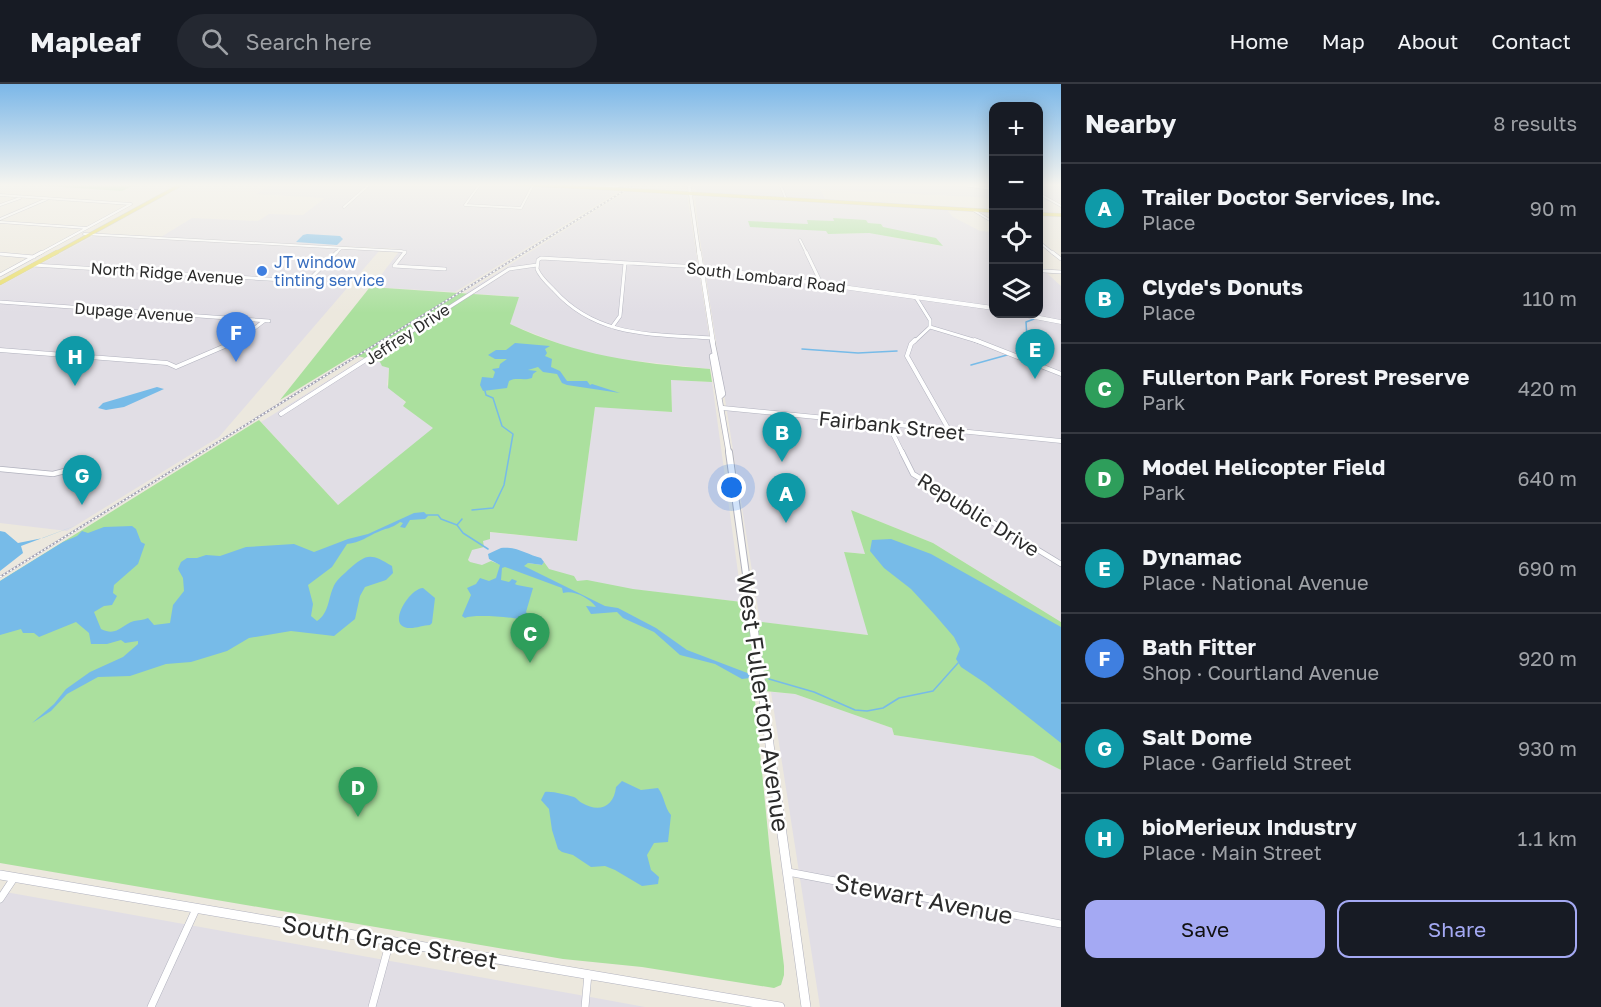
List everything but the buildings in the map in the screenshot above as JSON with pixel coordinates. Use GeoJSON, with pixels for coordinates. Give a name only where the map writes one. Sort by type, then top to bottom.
{"type":"FeatureCollection","features":[{"type":"Feature","properties":{"kind":"main road"},"geometry":{"type":"LineString","coordinates":[[0,276],[97,227]]}},
{"type":"Feature","properties":{"kind":"main road"},"geometry":{"type":"LineString","coordinates":[[0,283],[103,227]]}},
{"type":"Feature","properties":{"kind":"street"},"geometry":{"type":"LineString","coordinates":[[79,227],[89,228]]}},
{"type":"Feature","properties":{"kind":"street","name":"West Fullerton Avenue"},"geometry":{"type":"LineString","coordinates":[[694,227],[712,338],[715,375],[723,408],[806,1007]]}},
{"type":"Feature","properties":{"kind":"street"},"geometry":{"type":"LineString","coordinates":[[0,276],[89,228]]}},
{"type":"Feature","properties":{"kind":"street"},"geometry":{"type":"LineString","coordinates":[[84,234],[405,252],[394,266],[445,269]]}},
{"type":"Feature","properties":{"kind":"street"},"geometry":{"type":"LineString","coordinates":[[800,240],[821,283]]}},
{"type":"Feature","properties":{"kind":"street"},"geometry":{"type":"LineString","coordinates":[[1043,245],[1060,258]]}},
{"type":"Feature","properties":{"kind":"street","name":"North Ridge Avenue"},"geometry":{"type":"LineString","coordinates":[[33,265],[302,281],[312,277],[341,248]]}},
{"type":"Feature","properties":{"kind":"street"},"geometry":{"type":"LineString","coordinates":[[0,254],[34,257]]}},
{"type":"Feature","properties":{"kind":"street","name":"South Lombard Road"},"geometry":{"type":"LineString","coordinates":[[537,265],[538,260],[700,267],[989,307]]}},
{"type":"Feature","properties":{"kind":"street"},"geometry":{"type":"LineString","coordinates":[[612,327],[620,316],[625,263]]}},
{"type":"Feature","properties":{"kind":"street"},"geometry":{"type":"LineString","coordinates":[[537,265],[539,274],[574,310],[612,327],[639,332],[712,338]]}},
{"type":"Feature","properties":{"kind":"street","name":"Jeffrey Drive"},"geometry":{"type":"LineString","coordinates":[[281,414],[510,269],[537,265]]}},
{"type":"Feature","properties":{"kind":"street"},"geometry":{"type":"LineString","coordinates":[[1044,271],[1061,272]]}},
{"type":"Feature","properties":{"kind":"street"},"geometry":{"type":"LineString","coordinates":[[915,297],[930,320],[930,327],[911,344],[907,356],[949,430]]}},
{"type":"Feature","properties":{"kind":"street","name":"Dupage Avenue"},"geometry":{"type":"LineString","coordinates":[[0,302],[269,321]]}},
{"type":"Feature","properties":{"kind":"street"},"geometry":{"type":"LineString","coordinates":[[1040,318],[1061,322]]}},
{"type":"Feature","properties":{"kind":"street"},"geometry":{"type":"LineString","coordinates":[[0,350],[167,363],[176,367],[242,339],[264,321]]}},
{"type":"Feature","properties":{"kind":"street"},"geometry":{"type":"LineString","coordinates":[[930,327],[994,346],[1061,374]]}},
{"type":"Feature","properties":{"kind":"street","name":"Fairbank Street"},"geometry":{"type":"LineString","coordinates":[[723,408],[1061,441]]}},
{"type":"Feature","properties":{"kind":"street","name":"Republic Drive"},"geometry":{"type":"LineString","coordinates":[[888,424],[913,474],[1061,564]]}},
{"type":"Feature","properties":{"kind":"street"},"geometry":{"type":"LineString","coordinates":[[0,469],[53,474],[88,465]]}},
{"type":"Feature","properties":{"kind":"street","name":"Stewart Avenue"},"geometry":{"type":"LineString","coordinates":[[788,872],[1061,924]]}},
{"type":"Feature","properties":{"kind":"street","name":"South Grace Street"},"geometry":{"type":"LineString","coordinates":[[0,875],[780,1007]]}},
{"type":"Feature","properties":{"kind":"street"},"geometry":{"type":"LineString","coordinates":[[0,898],[14,878]]}},
{"type":"Feature","properties":{"kind":"street"},"geometry":{"type":"LineString","coordinates":[[151,1007],[197,908]]}},
{"type":"Feature","properties":{"kind":"street"},"geometry":{"type":"LineString","coordinates":[[372,1007],[390,941]]}},
{"type":"Feature","properties":{"kind":"street"},"geometry":{"type":"LineString","coordinates":[[585,1007],[588,974]]}},
{"type":"Feature","properties":{"kind":"shaded area"},"geometry":{"type":"Polygon","coordinates":[[[177,227],[561,227],[455,292],[372,287],[401,249],[161,237],[177,227]]]}},
{"type":"Feature","properties":{"kind":"shaded area"},"geometry":{"type":"Polygon","coordinates":[[[570,227],[692,227],[712,354],[710,369],[602,357],[568,347],[509,324],[519,297],[465,293],[570,227]]]}},
{"type":"Feature","properties":{"kind":"shaded area"},"geometry":{"type":"Polygon","coordinates":[[[698,227],[792,227],[826,231],[828,234],[869,233],[941,246],[883,227],[972,227],[989,232],[989,318],[1043,318],[1043,270],[1061,286],[1061,622],[933,543],[851,510],[865,554],[844,552],[869,635],[760,622],[698,227]]]}},
{"type":"Feature","properties":{"kind":"shaded area"},"geometry":{"type":"Polygon","coordinates":[[[93,236],[379,251],[219,437],[67,531],[0,523],[0,286],[93,236]]]}},
{"type":"Feature","properties":{"kind":"shaded area"},"geometry":{"type":"Polygon","coordinates":[[[364,358],[380,362],[389,368],[387,385],[406,403],[403,406],[434,428],[338,505],[261,422],[364,358]]]}},
{"type":"Feature","properties":{"kind":"shaded area"},"geometry":{"type":"Polygon","coordinates":[[[671,380],[712,382],[742,602],[465,570],[477,531],[577,541],[595,406],[672,412],[671,380]]]}},
{"type":"Feature","properties":{"kind":"shaded area"},"geometry":{"type":"Polygon","coordinates":[[[771,692],[795,694],[892,728],[894,735],[1033,756],[1061,770],[1061,1007],[820,1007],[771,692]]]}},
{"type":"Feature","properties":{"kind":"shaded area"},"geometry":{"type":"Polygon","coordinates":[[[0,891],[574,994],[645,1007],[0,1007],[0,891]]]}},
{"type":"Feature","properties":{"kind":"green space"},"geometry":{"type":"Polygon","coordinates":[[[751,227],[883,227],[936,238],[943,246],[869,233],[828,234],[826,231],[751,227]]]}},
{"type":"Feature","properties":{"kind":"green space"},"geometry":{"type":"Polygon","coordinates":[[[370,287],[519,297],[510,324],[535,335],[584,351],[632,361],[710,369],[712,382],[671,380],[672,412],[595,407],[577,541],[490,532],[490,539],[483,541],[484,547],[472,550],[468,560],[470,562],[482,565],[491,561],[507,567],[528,563],[542,565],[544,562],[549,569],[574,576],[577,581],[587,580],[633,589],[742,602],[745,620],[868,635],[844,552],[865,554],[851,510],[933,543],[1061,622],[1061,770],[1033,756],[894,735],[892,728],[795,694],[754,690],[784,966],[781,985],[774,988],[642,967],[563,959],[0,863],[0,581],[259,420],[338,505],[433,428],[403,406],[406,402],[388,388],[389,368],[382,366],[380,362],[354,355],[280,400],[370,287]]]}},
{"type":"Feature","properties":{"kind":"water"},"geometry":{"type":"Polygon","coordinates":[[[307,234],[340,236],[343,239],[337,245],[296,242],[307,234]]]}},
{"type":"Feature","properties":{"kind":"water"},"geometry":{"type":"Polygon","coordinates":[[[515,343],[550,346],[545,349],[547,353],[545,356],[552,359],[551,367],[560,371],[567,381],[587,381],[590,385],[620,393],[567,385],[562,383],[557,374],[543,372],[538,367],[528,370],[537,371],[532,378],[509,381],[507,388],[483,391],[480,385],[482,377],[493,378],[495,372],[492,369],[499,368],[500,364],[507,359],[495,359],[488,355],[496,350],[506,350],[515,343]]]}},
{"type":"Feature","properties":{"kind":"water"},"geometry":{"type":"Polygon","coordinates":[[[157,387],[164,389],[124,407],[106,410],[98,408],[103,403],[157,387]]]}},
{"type":"Feature","properties":{"kind":"water"},"geometry":{"type":"Polygon","coordinates":[[[424,512],[428,516],[425,519],[410,520],[405,528],[400,527],[403,523],[400,522],[360,541],[347,544],[332,567],[308,585],[313,604],[311,616],[317,621],[326,610],[335,583],[359,561],[373,557],[392,566],[393,573],[386,580],[365,587],[360,596],[355,619],[334,636],[291,631],[249,638],[227,651],[191,662],[166,664],[130,676],[98,677],[67,694],[51,711],[32,723],[54,704],[66,689],[90,672],[123,657],[138,644],[138,641],[125,643],[121,640],[107,644],[91,644],[89,633],[76,622],[39,637],[34,633],[23,633],[21,629],[0,635],[0,581],[82,531],[88,533],[104,527],[132,526],[136,529],[141,542],[145,544],[138,564],[114,585],[113,593],[117,596],[112,605],[104,606],[94,612],[101,629],[111,632],[134,621],[148,618],[154,625],[170,623],[173,605],[184,591],[183,578],[178,569],[181,562],[187,558],[206,555],[220,556],[246,547],[294,544],[314,552],[368,534],[414,513],[424,512]]]}},
{"type":"Feature","properties":{"kind":"water"},"geometry":{"type":"Polygon","coordinates":[[[0,531],[5,532],[18,543],[42,538],[21,546],[23,553],[0,571],[0,531]]]}},
{"type":"Feature","properties":{"kind":"water"},"geometry":{"type":"Polygon","coordinates":[[[891,539],[931,554],[1061,627],[1061,743],[961,667],[956,659],[960,649],[954,637],[911,589],[884,568],[870,551],[872,540],[891,539]]]}},
{"type":"Feature","properties":{"kind":"water"},"geometry":{"type":"Polygon","coordinates":[[[501,548],[517,549],[541,558],[544,562],[542,565],[528,563],[524,566],[605,606],[618,608],[656,628],[687,650],[750,674],[750,678],[742,679],[715,664],[680,655],[654,632],[623,618],[617,612],[591,614],[586,606],[596,607],[585,598],[572,593],[563,593],[562,588],[505,567],[502,568],[501,580],[509,582],[512,579],[517,581],[515,584],[517,585],[533,588],[526,612],[539,628],[533,628],[528,621],[515,618],[486,616],[465,618],[462,616],[471,595],[467,588],[476,584],[480,578],[489,581],[496,578],[500,565],[489,559],[488,554],[501,548]]]}},
{"type":"Feature","properties":{"kind":"water"},"geometry":{"type":"Polygon","coordinates":[[[423,588],[435,598],[432,623],[415,628],[404,627],[399,621],[401,610],[413,593],[423,588]]]}},
{"type":"Feature","properties":{"kind":"water"},"geometry":{"type":"Polygon","coordinates":[[[622,781],[641,790],[658,788],[671,815],[668,842],[654,843],[647,855],[651,870],[659,877],[658,884],[642,886],[615,870],[605,866],[591,867],[573,855],[562,852],[558,849],[552,830],[549,809],[541,800],[545,792],[552,792],[574,797],[588,806],[600,808],[609,803],[615,794],[616,787],[622,781]]]}},
{"type":"Feature","properties":{"kind":"waterway"},"geometry":{"type":"LineString","coordinates":[[1016,351],[1027,338],[1026,322],[1034,319]]}},
{"type":"Feature","properties":{"kind":"waterway"},"geometry":{"type":"LineString","coordinates":[[802,349],[858,353],[897,351]]}},
{"type":"Feature","properties":{"kind":"waterway"},"geometry":{"type":"LineString","coordinates":[[971,365],[1007,355]]}},
{"type":"Feature","properties":{"kind":"waterway"},"geometry":{"type":"LineString","coordinates":[[472,510],[493,508],[504,485],[513,434],[502,426],[493,398],[486,395],[485,391]]}},
{"type":"Feature","properties":{"kind":"waterway"},"geometry":{"type":"LineString","coordinates":[[427,515],[438,515],[441,519],[457,525]]}},
{"type":"Feature","properties":{"kind":"waterway"},"geometry":{"type":"LineString","coordinates":[[457,525],[462,519]]}},
{"type":"Feature","properties":{"kind":"waterway"},"geometry":{"type":"LineString","coordinates":[[457,525],[463,533],[488,549]]}},
{"type":"Feature","properties":{"kind":"waterway"},"geometry":{"type":"LineString","coordinates":[[769,679],[814,692],[855,710],[867,711],[883,708],[899,698],[933,691],[958,663]]}},
{"type":"Feature","properties":{"kind":"railway"},"geometry":{"type":"LineString","coordinates":[[0,577],[565,227]]}},
{"type":"Feature","properties":{"kind":"place","name":"JT window tinting service"},"geometry":{"type":"Point","coordinates":[262,271]}},
{"type":"Feature","properties":{"kind":"place","name":"Bath Fitter"},"geometry":{"type":"Point","coordinates":[236,362]}},
{"type":"Feature","properties":{"kind":"place","name":"Dynamac"},"geometry":{"type":"Point","coordinates":[1035,379]}},
{"type":"Feature","properties":{"kind":"place","name":"bioMerieux Industry"},"geometry":{"type":"Point","coordinates":[75,386]}},
{"type":"Feature","properties":{"kind":"place","name":"Clyde's Donuts"},"geometry":{"type":"Point","coordinates":[782,462]}},
{"type":"Feature","properties":{"kind":"place","name":"Salt Dome"},"geometry":{"type":"Point","coordinates":[82,505]}},
{"type":"Feature","properties":{"kind":"place","name":"Trailer Doctor Services, Inc."},"geometry":{"type":"Point","coordinates":[786,523]}},
{"type":"Feature","properties":{"kind":"place","name":"Fullerton Park Forest Preserve"},"geometry":{"type":"Point","coordinates":[530,663]}},
{"type":"Feature","properties":{"kind":"place","name":"Model Helicopter Field"},"geometry":{"type":"Point","coordinates":[358,817]}}]}
